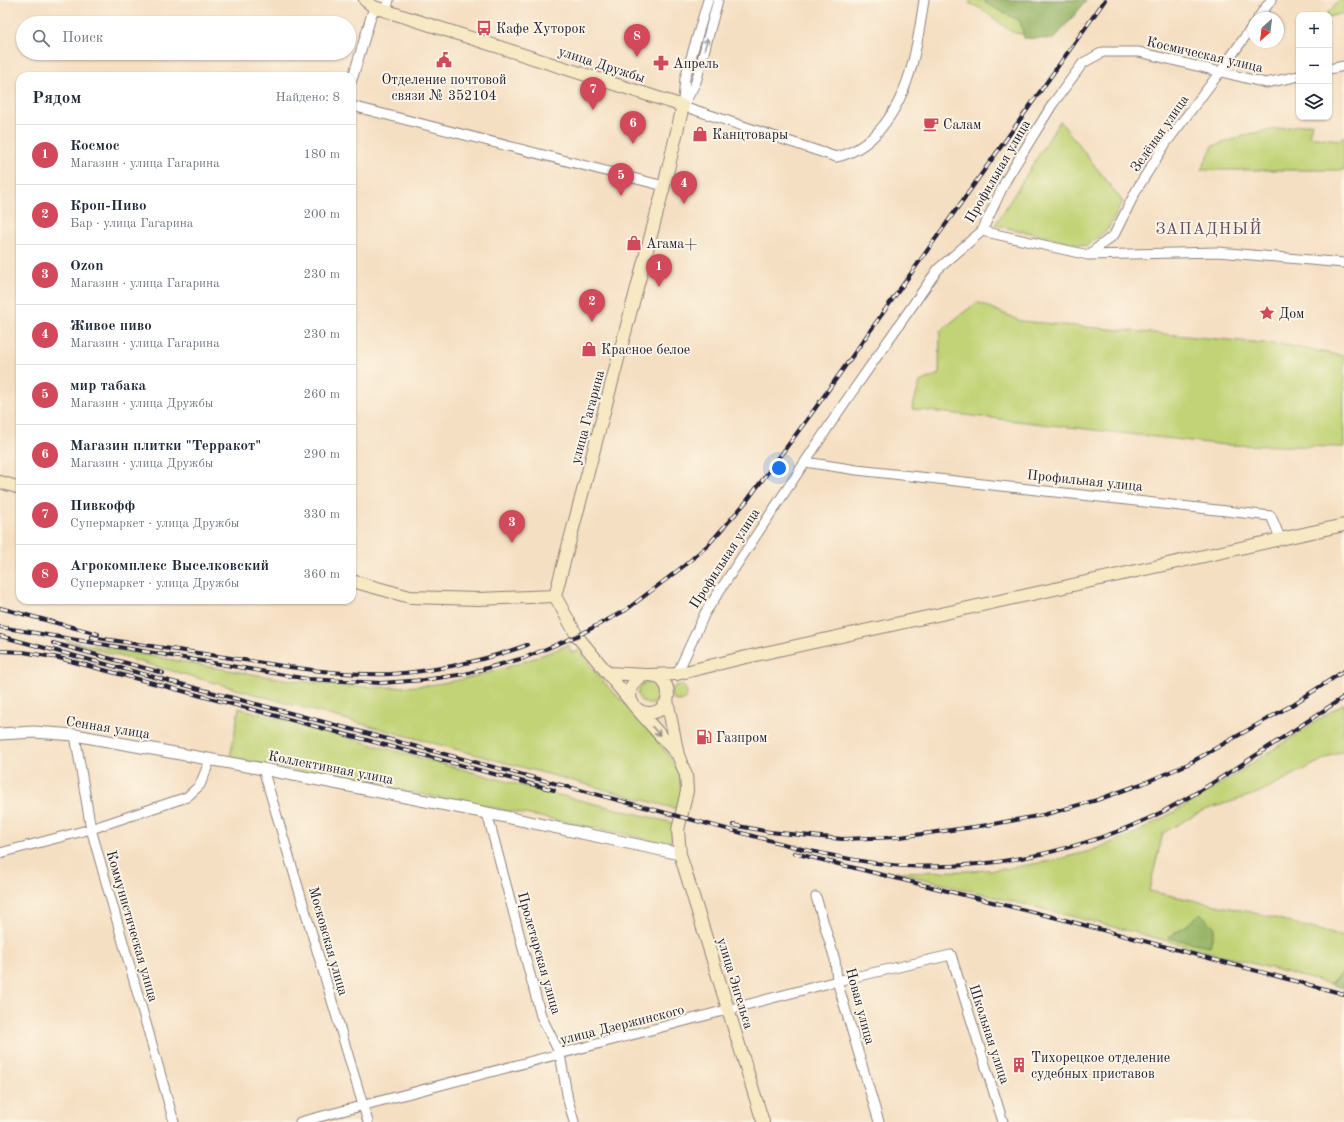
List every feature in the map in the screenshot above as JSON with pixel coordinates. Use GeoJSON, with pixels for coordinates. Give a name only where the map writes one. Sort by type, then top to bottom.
{"type":"FeatureCollection","features":[{"type":"Feature","properties":{"kind":"main road","name":"улица Дружбы"},"geometry":{"type":"LineString","coordinates":[[379,4],[683,106]]}},
{"type":"Feature","properties":{"kind":"main road","name":"улица Гагарина"},"geometry":{"type":"LineString","coordinates":[[555,596],[664,186],[683,106]]}},
{"type":"Feature","properties":{"kind":"main road"},"geometry":{"type":"LineString","coordinates":[[0,482],[16,487]]}},
{"type":"Feature","properties":{"kind":"main road"},"geometry":{"type":"LineString","coordinates":[[608,673],[649,675],[677,674],[742,658],[1344,526]]}},
{"type":"Feature","properties":{"kind":"main road"},"geometry":{"type":"LineString","coordinates":[[356,582],[410,597],[478,600],[555,596],[577,636],[634,705],[678,754]]}},
{"type":"Feature","properties":{"kind":"main road"},"geometry":{"type":"LineString","coordinates":[[677,674],[667,695],[662,708],[652,713],[643,712],[634,705],[630,694],[632,685],[638,678],[649,675],[656,676],[662,681],[667,695],[678,754]]}},
{"type":"Feature","properties":{"kind":"main road","name":"улица Энгельса"},"geometry":{"type":"LineString","coordinates":[[678,754],[686,775],[687,792],[678,830],[680,854],[763,1122]]}},
{"type":"Feature","properties":{"kind":"street","name":"улица Гагарина"},"geometry":{"type":"LineString","coordinates":[[683,106],[686,78],[708,0]]}},
{"type":"Feature","properties":{"kind":"street","name":"улица Гагарина"},"geometry":{"type":"LineString","coordinates":[[683,106],[696,82],[718,0]]}},
{"type":"Feature","properties":{"kind":"street"},"geometry":{"type":"LineString","coordinates":[[683,106],[836,157],[846,155],[866,144],[884,125],[898,103],[911,70],[920,32],[924,0]]}},
{"type":"Feature","properties":{"kind":"street"},"geometry":{"type":"LineString","coordinates":[[1262,12],[1271,0]]}},
{"type":"Feature","properties":{"kind":"street"},"geometry":{"type":"LineString","coordinates":[[355,72],[379,4]]}},
{"type":"Feature","properties":{"kind":"street","name":"Зелёная улица"},"geometry":{"type":"LineString","coordinates":[[1088,255],[1114,235],[1138,189],[1166,142],[1220,72],[1248,32]]}},
{"type":"Feature","properties":{"kind":"street","name":"Космическая улица"},"geometry":{"type":"LineString","coordinates":[[1103,52],[1139,52],[1266,83],[1296,77]]}},
{"type":"Feature","properties":{"kind":"street","name":"Профильная улица"},"geometry":{"type":"LineString","coordinates":[[677,674],[705,613],[841,408],[938,269],[982,231],[1006,180],[1052,106],[1083,63],[1103,52]]}},
{"type":"Feature","properties":{"kind":"street"},"geometry":{"type":"LineString","coordinates":[[1332,69],[1344,66]]}},
{"type":"Feature","properties":{"kind":"street"},"geometry":{"type":"LineString","coordinates":[[356,107],[664,186]]}},
{"type":"Feature","properties":{"kind":"street"},"geometry":{"type":"LineString","coordinates":[[982,231],[1088,255],[1218,252],[1344,263]]}},
{"type":"Feature","properties":{"kind":"street","name":"Профильная улица"},"geometry":{"type":"LineString","coordinates":[[805,462],[857,470],[1271,516],[1281,540]]}},
{"type":"Feature","properties":{"kind":"street","name":"Сенная улица"},"geometry":{"type":"LineString","coordinates":[[0,734],[34,732],[75,735],[210,760]]}},
{"type":"Feature","properties":{"kind":"street","name":"Коммунистическая улица"},"geometry":{"type":"LineString","coordinates":[[75,735],[91,829],[174,1122]]}},
{"type":"Feature","properties":{"kind":"street"},"geometry":{"type":"LineString","coordinates":[[0,853],[91,829],[187,797],[200,785],[210,760]]}},
{"type":"Feature","properties":{"kind":"street","name":"Коллективная улица"},"geometry":{"type":"LineString","coordinates":[[210,760],[487,813],[680,854]]}},
{"type":"Feature","properties":{"kind":"street","name":"Московская улица"},"geometry":{"type":"LineString","coordinates":[[263,769],[368,1122]]}},
{"type":"Feature","properties":{"kind":"street","name":"Пролетарская улица"},"geometry":{"type":"LineString","coordinates":[[487,813],[541,1016],[560,1054],[568,1100],[574,1122]]}},
{"type":"Feature","properties":{"kind":"street","name":"Новая улица"},"geometry":{"type":"LineString","coordinates":[[816,896],[835,960],[838,981],[879,1122]]}},
{"type":"Feature","properties":{"kind":"street","name":"улица Дзержинского"},"geometry":{"type":"LineString","coordinates":[[300,1122],[729,1011],[838,981],[951,955]]}},
{"type":"Feature","properties":{"kind":"street","name":"Школьная улица"},"geometry":{"type":"LineString","coordinates":[[951,955],[1003,1122]]}},
{"type":"Feature","properties":{"kind":"green space"},"geometry":{"type":"Polygon","coordinates":[[[971,0],[1077,0],[1043,39],[1012,32],[980,8],[969,3],[971,0]]]}},
{"type":"Feature","properties":{"kind":"green space"},"geometry":{"type":"Polygon","coordinates":[[[987,0],[1087,0],[1054,39],[1024,38],[1020,21],[985,3],[987,0]]]}},
{"type":"Feature","properties":{"kind":"green space"},"geometry":{"type":"Polygon","coordinates":[[[1339,0],[1344,0],[1344,13],[1332,16],[1332,12],[1329,12],[1339,0]]]}},
{"type":"Feature","properties":{"kind":"green space"},"geometry":{"type":"Polygon","coordinates":[[[1060,121],[1123,202],[1108,229],[1086,246],[995,225],[1060,121]]]}},
{"type":"Feature","properties":{"kind":"green space"},"geometry":{"type":"Polygon","coordinates":[[[1312,123],[1309,136],[1339,140],[1344,136],[1344,170],[1201,170],[1213,146],[1254,133],[1312,123]]]}},
{"type":"Feature","properties":{"kind":"green space"},"geometry":{"type":"Polygon","coordinates":[[[977,302],[1021,321],[1284,345],[1344,356],[1344,447],[1225,445],[912,409],[920,382],[939,374],[940,331],[977,302]]]}},
{"type":"Feature","properties":{"kind":"green space"},"geometry":{"type":"Polygon","coordinates":[[[66,641],[270,677],[364,687],[429,685],[465,679],[517,664],[568,645],[572,653],[580,650],[599,677],[636,715],[662,747],[673,762],[680,777],[682,791],[681,798],[677,809],[318,712],[66,641]]]}},
{"type":"Feature","properties":{"kind":"green space"},"geometry":{"type":"Polygon","coordinates":[[[649,682],[657,685],[660,693],[657,701],[649,704],[641,701],[638,693],[641,685],[649,682]]]}},
{"type":"Feature","properties":{"kind":"green space"},"geometry":{"type":"Polygon","coordinates":[[[679,685],[686,690],[687,693],[682,700],[679,701],[672,696],[671,693],[676,686],[679,685]]]}},
{"type":"Feature","properties":{"kind":"green space"},"geometry":{"type":"Polygon","coordinates":[[[1344,703],[1344,751],[1332,755],[1258,793],[1202,811],[1163,833],[1149,891],[1264,915],[1344,937],[1344,971],[1330,984],[1126,930],[896,872],[1004,869],[1051,861],[1090,851],[1136,833],[1199,798],[1344,703]],[[1200,913],[1190,923],[1169,937],[1210,946],[1200,913]]]}},
{"type":"Feature","properties":{"kind":"green space"},"geometry":{"type":"Polygon","coordinates":[[[239,708],[538,790],[674,823],[672,839],[667,842],[656,842],[556,820],[230,758],[239,708]]]}},
{"type":"Feature","properties":{"kind":"green space"},"geometry":{"type":"Polygon","coordinates":[[[1200,913],[1215,927],[1210,946],[1168,938],[1190,923],[1200,913]]]}},
{"type":"Feature","properties":{"kind":"green space"},"geometry":{"type":"Polygon","coordinates":[[[1344,972],[1344,988],[1330,984],[1344,972]]]}},
{"type":"Feature","properties":{"kind":"railway"},"geometry":{"type":"LineString","coordinates":[[0,627],[308,679],[381,683],[424,680],[465,674],[524,658],[577,636],[626,610],[685,565],[708,545],[746,502],[814,410],[1105,0]]}},
{"type":"Feature","properties":{"kind":"railway"},"geometry":{"type":"LineString","coordinates":[[0,608],[98,634]]}},
{"type":"Feature","properties":{"kind":"railway"},"geometry":{"type":"LineString","coordinates":[[0,636],[802,849],[865,862],[904,866],[970,865],[1003,861],[1069,847],[1132,826],[1162,812],[1205,788],[1344,697]]}},
{"type":"Feature","properties":{"kind":"railway"},"geometry":{"type":"LineString","coordinates":[[91,637],[291,667],[331,672],[371,674],[409,673],[443,668],[494,656],[527,645]]}},
{"type":"Feature","properties":{"kind":"railway"},"geometry":{"type":"LineString","coordinates":[[53,643],[163,673]]}},
{"type":"Feature","properties":{"kind":"railway"},"geometry":{"type":"LineString","coordinates":[[0,651],[23,652],[59,658],[554,790]]}},
{"type":"Feature","properties":{"kind":"railway"},"geometry":{"type":"LineString","coordinates":[[733,825],[770,832],[842,839],[900,837],[988,825],[1043,815],[1097,800],[1144,783],[1188,764],[1292,705],[1344,671]]}},
{"type":"Feature","properties":{"kind":"railway"},"geometry":{"type":"LineString","coordinates":[[794,853],[1061,919],[1344,994]]}},
{"type":"Feature","properties":{"kind":"place","name":"Кафе Хуторок"},"geometry":{"type":"Point","coordinates":[484,28]}},
{"type":"Feature","properties":{"kind":"place","name":"Агрокомплекс Выселковский"},"geometry":{"type":"Point","coordinates":[637,57]}},
{"type":"Feature","properties":{"kind":"place","name":"Отделение почтовой связи № 352104"},"geometry":{"type":"Point","coordinates":[444,60]}},
{"type":"Feature","properties":{"kind":"place","name":"Апрель"},"geometry":{"type":"Point","coordinates":[661,63]}},
{"type":"Feature","properties":{"kind":"place","name":"Пивкофф"},"geometry":{"type":"Point","coordinates":[593,110]}},
{"type":"Feature","properties":{"kind":"place","name":"Салам"},"geometry":{"type":"Point","coordinates":[931,124]}},
{"type":"Feature","properties":{"kind":"place","name":"Канцтовары"},"geometry":{"type":"Point","coordinates":[700,134]}},
{"type":"Feature","properties":{"kind":"place","name":"Магазин плитки \"Терракот\""},"geometry":{"type":"Point","coordinates":[633,144]}},
{"type":"Feature","properties":{"kind":"place","name":"мир табака"},"geometry":{"type":"Point","coordinates":[621,196]}},
{"type":"Feature","properties":{"kind":"place","name":"Живое пиво"},"geometry":{"type":"Point","coordinates":[684,204]}},
{"type":"Feature","properties":{"kind":"place","name":"Агама+"},"geometry":{"type":"Point","coordinates":[634,243]}},
{"type":"Feature","properties":{"kind":"place","name":"Космос"},"geometry":{"type":"Point","coordinates":[659,287]}},
{"type":"Feature","properties":{"kind":"place","name":"Дом"},"geometry":{"type":"Point","coordinates":[1267,313]}},
{"type":"Feature","properties":{"kind":"place","name":"Кроп-Пиво"},"geometry":{"type":"Point","coordinates":[592,322]}},
{"type":"Feature","properties":{"kind":"place","name":"Красное белое"},"geometry":{"type":"Point","coordinates":[589,349]}},
{"type":"Feature","properties":{"kind":"place","name":"Ozon"},"geometry":{"type":"Point","coordinates":[512,543]}},
{"type":"Feature","properties":{"kind":"place","name":"Газпром"},"geometry":{"type":"Point","coordinates":[704,737]}},
{"type":"Feature","properties":{"kind":"place","name":"Тихорецкое отделение судебных приставов"},"geometry":{"type":"Point","coordinates":[1019,1065]}},
{"type":"Feature","properties":{"kind":"district","name":"ЗАПАДНЫЙ"},"geometry":{"type":"Point","coordinates":[1209,228]}}]}
